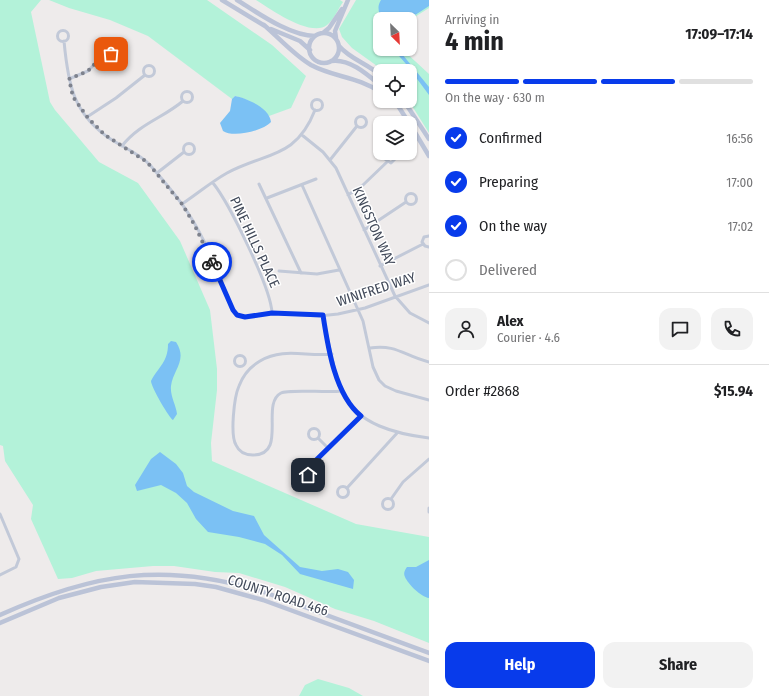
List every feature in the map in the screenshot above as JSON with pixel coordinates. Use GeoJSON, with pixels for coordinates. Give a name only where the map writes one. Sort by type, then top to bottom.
{"type":"FeatureCollection","features":[{"type":"Feature","properties":{"kind":"main road"},"geometry":{"type":"LineString","coordinates":[[222,0],[264,25],[300,41],[310,50],[314,59],[324,63],[344,61],[373,80]]}},
{"type":"Feature","properties":{"kind":"main road"},"geometry":{"type":"LineString","coordinates":[[237,0],[272,21],[297,32],[315,36],[323,33],[329,28],[346,5]]}},
{"type":"Feature","properties":{"kind":"main road"},"geometry":{"type":"LineString","coordinates":[[348,0],[336,31],[336,38],[339,46],[348,54],[365,63],[373,69]]}},
{"type":"Feature","properties":{"kind":"main road"},"geometry":{"type":"LineString","coordinates":[[264,25],[297,55],[312,65],[359,80],[373,88]]}},
{"type":"Feature","properties":{"kind":"main road"},"geometry":{"type":"LineString","coordinates":[[323,33],[328,33],[336,38]]}},
{"type":"Feature","properties":{"kind":"main road"},"geometry":{"type":"LineString","coordinates":[[310,50],[310,45],[315,36]]}},
{"type":"Feature","properties":{"kind":"main road"},"geometry":{"type":"LineString","coordinates":[[329,62],[336,57],[339,46]]}},
{"type":"Feature","properties":{"kind":"main road"},"geometry":{"type":"LineString","coordinates":[[399,108],[403,112]]}},
{"type":"Feature","properties":{"kind":"main road"},"geometry":{"type":"LineString","coordinates":[[400,108],[406,116]]}},
{"type":"Feature","properties":{"kind":"main road"},"geometry":{"type":"LineString","coordinates":[[408,108],[429,140]]}},
{"type":"Feature","properties":{"kind":"main road"},"geometry":{"type":"LineString","coordinates":[[417,135],[429,156]]}},
{"type":"Feature","properties":{"kind":"main road","name":"COUNTY ROAD 466"},"geometry":{"type":"LineString","coordinates":[[0,615],[57,591],[109,578],[134,575],[169,574],[197,576],[230,582],[264,592],[429,653]]}},
{"type":"Feature","properties":{"kind":"main road"},"geometry":{"type":"LineString","coordinates":[[101,587],[104,581],[109,578]]}},
{"type":"Feature","properties":{"kind":"main road","name":"COUNTY ROAD 466"},"geometry":{"type":"LineString","coordinates":[[0,624],[59,598],[101,587],[135,582],[158,582],[216,587],[264,600],[429,661]]}},
{"type":"Feature","properties":{"kind":"street","name":"WINIFRED WAY"},"geometry":{"type":"LineString","coordinates":[[64,41],[73,97],[87,117],[105,135],[147,162],[182,204],[198,232],[234,313],[245,317],[272,313],[323,315],[358,310],[428,284]]}},
{"type":"Feature","properties":{"kind":"street"},"geometry":{"type":"LineString","coordinates":[[69,79],[88,71],[104,54]]}},
{"type":"Feature","properties":{"kind":"street"},"geometry":{"type":"LineString","coordinates":[[87,117],[116,98],[145,75]]}},
{"type":"Feature","properties":{"kind":"street"},"geometry":{"type":"LineString","coordinates":[[122,146],[142,126],[171,110],[183,101]]}},
{"type":"Feature","properties":{"kind":"street"},"geometry":{"type":"LineString","coordinates":[[182,204],[213,182],[232,171],[284,151],[302,135],[315,110]]}},
{"type":"Feature","properties":{"kind":"street"},"geometry":{"type":"LineString","coordinates":[[330,160],[357,126]]}},
{"type":"Feature","properties":{"kind":"street","name":"KINGSTON WAY"},"geometry":{"type":"LineString","coordinates":[[302,135],[316,145],[330,160],[395,296],[409,312],[429,323]]}},
{"type":"Feature","properties":{"kind":"street"},"geometry":{"type":"LineString","coordinates":[[157,173],[184,152]]}},
{"type":"Feature","properties":{"kind":"street"},"geometry":{"type":"LineString","coordinates":[[348,195],[363,185],[387,162],[390,163],[395,160]]}},
{"type":"Feature","properties":{"kind":"street"},"geometry":{"type":"LineString","coordinates":[[267,198],[316,179]]}},
{"type":"Feature","properties":{"kind":"street","name":"PINE HILLS PLACE"},"geometry":{"type":"LineString","coordinates":[[213,182],[228,207],[250,254],[268,297],[272,313]]}},
{"type":"Feature","properties":{"kind":"street"},"geometry":{"type":"LineString","coordinates":[[260,184],[300,273]]}},
{"type":"Feature","properties":{"kind":"street"},"geometry":{"type":"LineString","coordinates":[[302,185],[364,325],[375,372],[381,383],[401,393],[429,400]]}},
{"type":"Feature","properties":{"kind":"street"},"geometry":{"type":"LineString","coordinates":[[364,230],[406,202]]}},
{"type":"Feature","properties":{"kind":"street"},"geometry":{"type":"LineString","coordinates":[[380,266],[422,244],[423,239],[429,236]]}},
{"type":"Feature","properties":{"kind":"street"},"geometry":{"type":"LineString","coordinates":[[422,244],[429,247]]}},
{"type":"Feature","properties":{"kind":"street"},"geometry":{"type":"LineString","coordinates":[[279,271],[326,273],[339,270]]}},
{"type":"Feature","properties":{"kind":"street"},"geometry":{"type":"LineString","coordinates":[[323,315],[341,391],[350,406],[361,416],[376,424],[398,432],[429,438]]}},
{"type":"Feature","properties":{"kind":"street"},"geometry":{"type":"LineString","coordinates":[[370,348],[384,346],[392,347],[412,357],[429,362]]}},
{"type":"Feature","properties":{"kind":"street"},"geometry":{"type":"LineString","coordinates":[[332,354],[279,354],[265,358],[249,369],[236,393],[234,437],[236,446],[242,452],[250,455],[262,453],[270,445],[274,403],[279,394],[288,391],[341,391]]}},
{"type":"Feature","properties":{"kind":"street"},"geometry":{"type":"LineString","coordinates":[[244,364],[249,369]]}},
{"type":"Feature","properties":{"kind":"street"},"geometry":{"type":"LineString","coordinates":[[306,470],[361,416]]}},
{"type":"Feature","properties":{"kind":"street"},"geometry":{"type":"LineString","coordinates":[[347,488],[398,432]]}},
{"type":"Feature","properties":{"kind":"street"},"geometry":{"type":"LineString","coordinates":[[318,438],[328,448]]}},
{"type":"Feature","properties":{"kind":"street"},"geometry":{"type":"LineString","coordinates":[[391,499],[403,482],[429,459]]}},
{"type":"Feature","properties":{"kind":"street"},"geometry":{"type":"LineString","coordinates":[[0,514],[19,559],[16,567],[0,575]]}},
{"type":"Feature","properties":{"kind":"green space"},"geometry":{"type":"Polygon","coordinates":[[[0,0],[41,0],[31,12],[50,102],[99,162],[138,183],[180,241],[210,310],[217,369],[217,390],[211,443],[212,461],[356,524],[429,537],[429,643],[374,621],[335,609],[285,587],[239,573],[215,572],[174,566],[153,566],[96,571],[72,578],[58,579],[31,519],[33,505],[5,461],[3,446],[0,445],[0,0]]]}},
{"type":"Feature","properties":{"kind":"green space"},"geometry":{"type":"Polygon","coordinates":[[[49,0],[207,0],[272,45],[306,76],[291,108],[269,116],[249,101],[235,96],[232,99],[148,36],[110,20],[69,8],[49,0]]]}},
{"type":"Feature","properties":{"kind":"green space"},"geometry":{"type":"Polygon","coordinates":[[[256,0],[340,0],[343,2],[327,25],[320,28],[311,28],[291,21],[256,0]]]}},
{"type":"Feature","properties":{"kind":"green space"},"geometry":{"type":"Polygon","coordinates":[[[356,0],[429,0],[429,8],[417,16],[417,12],[373,12],[373,56],[410,56],[429,74],[429,133],[413,108],[417,108],[417,64],[374,64],[352,48],[342,37],[339,29],[356,0]]]}},
{"type":"Feature","properties":{"kind":"green space"},"geometry":{"type":"Polygon","coordinates":[[[318,679],[349,688],[363,696],[299,696],[305,685],[318,679]]]}},
{"type":"Feature","properties":{"kind":"water"},"geometry":{"type":"Polygon","coordinates":[[[381,0],[429,0],[429,6],[417,14],[417,12],[379,12],[378,7],[381,0]]]}},
{"type":"Feature","properties":{"kind":"water"},"geometry":{"type":"Polygon","coordinates":[[[399,56],[404,56],[410,64],[406,64],[399,56]]]}},
{"type":"Feature","properties":{"kind":"water"},"geometry":{"type":"Polygon","coordinates":[[[417,72],[429,87],[429,95],[417,79],[417,72]]]}},
{"type":"Feature","properties":{"kind":"water"},"geometry":{"type":"Polygon","coordinates":[[[235,96],[257,104],[270,117],[271,122],[255,131],[240,134],[223,131],[220,123],[230,111],[232,99],[235,96]]]}},
{"type":"Feature","properties":{"kind":"water"},"geometry":{"type":"Polygon","coordinates":[[[171,341],[176,342],[181,354],[179,365],[172,380],[171,386],[171,393],[177,414],[173,420],[161,402],[151,381],[165,360],[168,344],[171,341]]]}},
{"type":"Feature","properties":{"kind":"water"},"geometry":{"type":"Polygon","coordinates":[[[160,452],[176,464],[183,473],[187,486],[194,492],[233,511],[254,516],[264,535],[300,567],[322,571],[338,569],[348,572],[354,580],[353,589],[300,574],[282,555],[265,544],[239,537],[208,532],[196,519],[187,503],[176,493],[161,485],[137,491],[135,485],[151,459],[160,452]]]}},
{"type":"Feature","properties":{"kind":"water"},"geometry":{"type":"Polygon","coordinates":[[[429,560],[429,598],[415,590],[404,574],[407,567],[416,567],[429,560]]]}},
{"type":"Feature","properties":{"kind":"way so far"},"geometry":{"type":"LineString","coordinates":[[111,54],[104,54],[96,64],[84,74],[69,79],[73,97],[82,111],[100,131],[150,164],[190,216],[212,262]]}},
{"type":"Feature","properties":{"kind":"route"},"geometry":{"type":"LineString","coordinates":[[212,262],[234,313],[237,315],[245,317],[272,313],[323,315],[340,389],[350,406],[361,416],[306,470],[308,475]]}}]}
